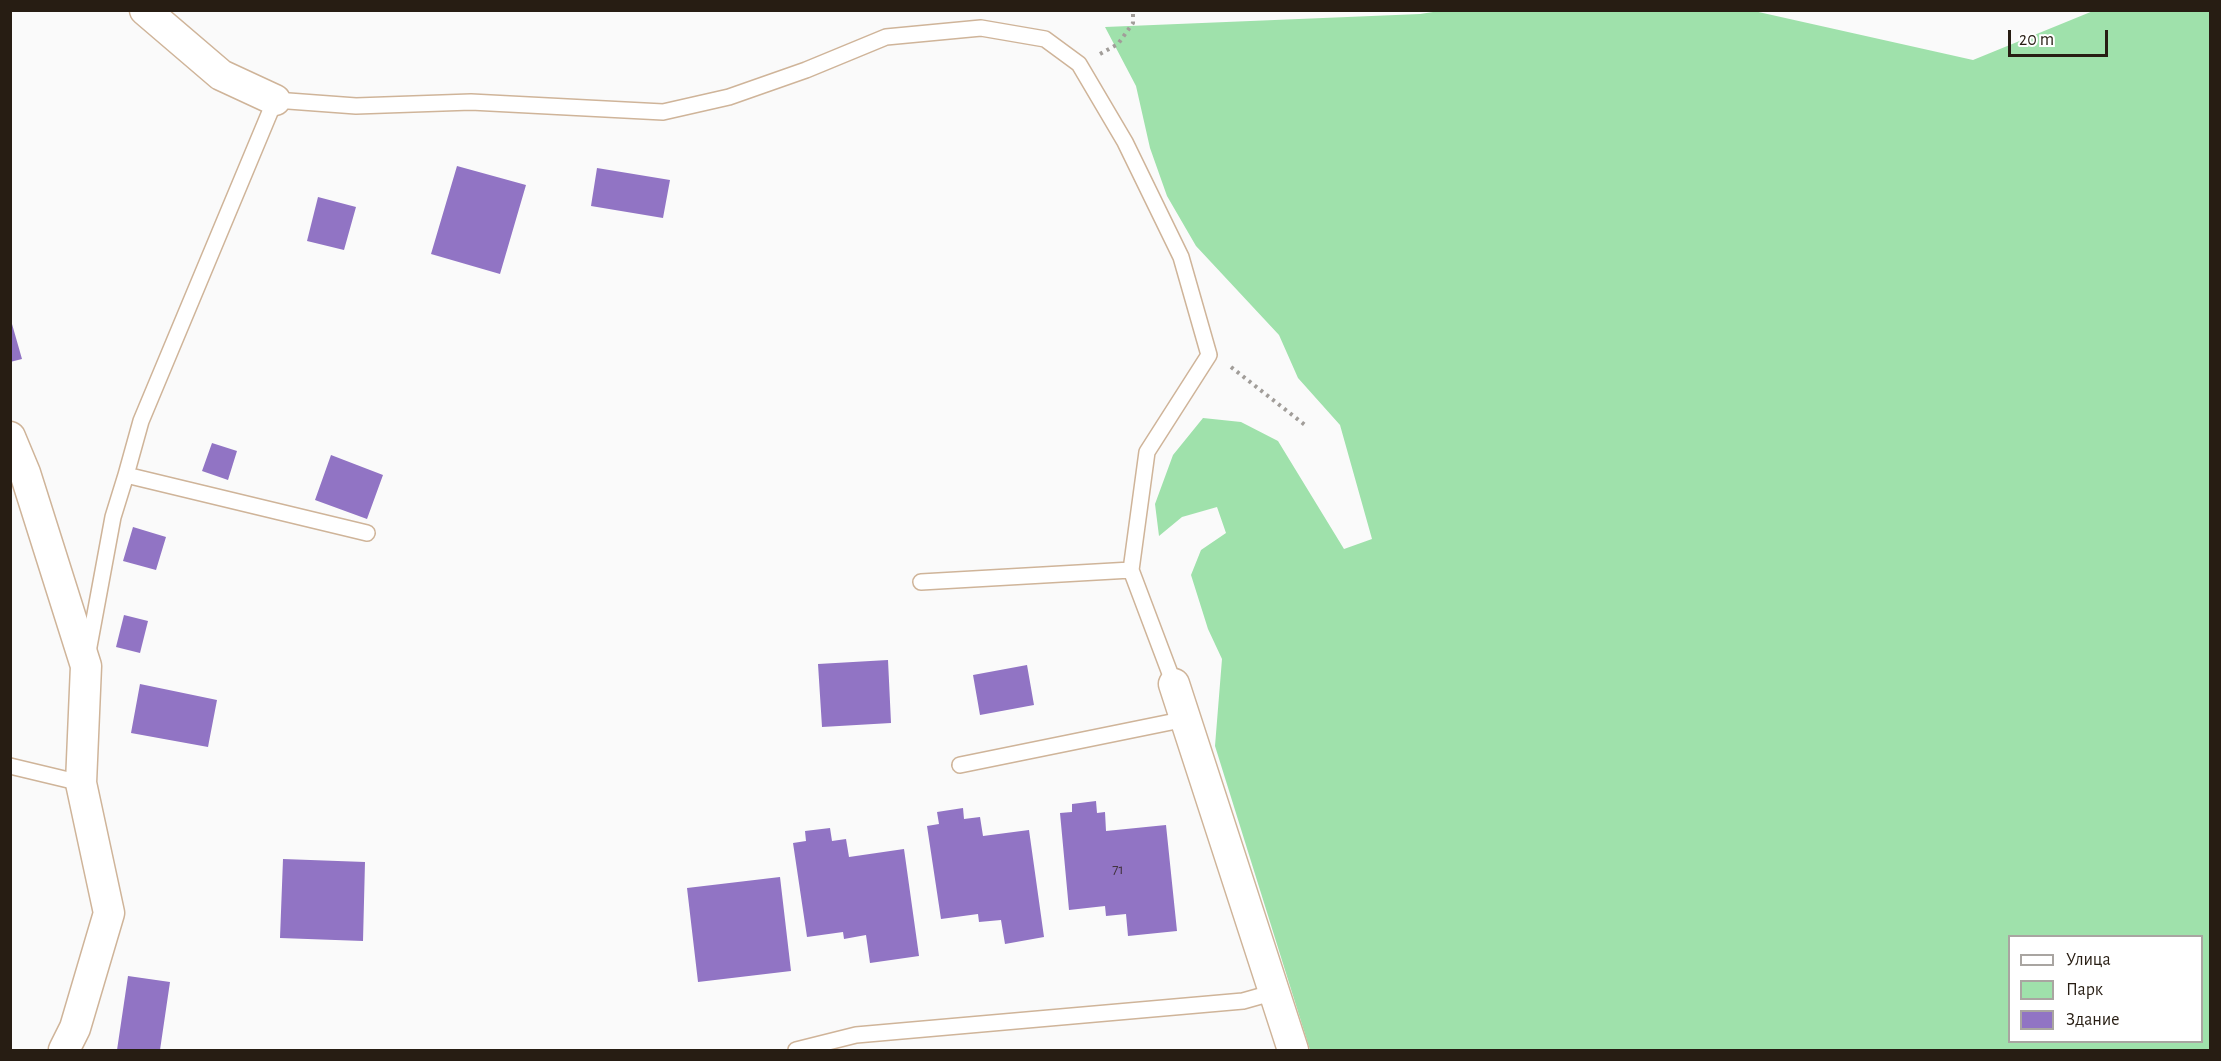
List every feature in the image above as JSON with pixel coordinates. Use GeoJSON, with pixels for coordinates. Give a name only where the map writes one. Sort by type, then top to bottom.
{"type":"FeatureCollection","features":[{"type":"Feature","properties":{"kind":"street"},"geometry":{"type":"LineString","coordinates":[[145,10],[221,75],[275,100]]}},
{"type":"Feature","properties":{"kind":"street"},"geometry":{"type":"LineString","coordinates":[[10,437],[26,473],[86,666],[81,783],[109,913],[75,1028],[64,1050]]}},
{"type":"Feature","properties":{"kind":"street"},"geometry":{"type":"LineString","coordinates":[[1174,684],[1293,1050]]}},
{"type":"Feature","properties":{"kind":"lane"},"geometry":{"type":"LineString","coordinates":[[86,666],[113,517],[141,420],[275,100],[356,106],[471,102],[663,112],[729,97],[795,74],[886,37],[981,28],[1045,39],[1080,64],[1125,142],[1181,257],[1209,355],[1147,452],[1131,570],[1174,684]]}},
{"type":"Feature","properties":{"kind":"lane"},"geometry":{"type":"LineString","coordinates":[[126,475],[367,533]]}},
{"type":"Feature","properties":{"kind":"lane"},"geometry":{"type":"LineString","coordinates":[[921,582],[1131,570]]}},
{"type":"Feature","properties":{"kind":"lane"},"geometry":{"type":"LineString","coordinates":[[960,765],[1186,719]]}},
{"type":"Feature","properties":{"kind":"lane"},"geometry":{"type":"LineString","coordinates":[[10,766],[81,783]]}},
{"type":"Feature","properties":{"kind":"lane"},"geometry":{"type":"LineString","coordinates":[[796,1050],[856,1035],[1243,1001],[1275,992]]}},
{"type":"Feature","properties":{"kind":"path"},"geometry":{"type":"LineString","coordinates":[[1118,44],[1133,23],[1133,10]]}},
{"type":"Feature","properties":{"kind":"path"},"geometry":{"type":"LineString","coordinates":[[1209,355],[1238,371],[1305,425]]}},
{"type":"Feature","properties":{"kind":"green space"},"geometry":{"type":"Polygon","coordinates":[[[1446,10],[1754,11],[1973,60],[2093,11],[2210,11],[2210,1050],[1310,1050],[1215,746],[1222,659],[1208,629],[1191,575],[1201,550],[1226,533],[1217,507],[1182,517],[1159,536],[1155,504],[1173,455],[1203,418],[1241,422],[1278,441],[1344,549],[1372,539],[1340,425],[1298,378],[1279,335],[1196,246],[1167,196],[1150,148],[1136,86],[1105,27],[1420,14],[1446,10]]]}},
{"type":"Feature","properties":{"kind":"building"},"geometry":{"type":"Polygon","coordinates":[[[457,166],[526,185],[500,274],[431,254],[457,166]]]}},
{"type":"Feature","properties":{"kind":"building"},"geometry":{"type":"Polygon","coordinates":[[[597,168],[670,180],[663,218],[591,206],[597,168]]]}},
{"type":"Feature","properties":{"kind":"building"},"geometry":{"type":"Polygon","coordinates":[[[318,197],[356,207],[344,250],[307,241],[318,197]]]}},
{"type":"Feature","properties":{"kind":"building"},"geometry":{"type":"Polygon","coordinates":[[[10,317],[22,359],[10,362],[10,317]]]}},
{"type":"Feature","properties":{"kind":"building"},"geometry":{"type":"Polygon","coordinates":[[[212,443],[237,451],[228,480],[202,471],[212,443]]]}},
{"type":"Feature","properties":{"kind":"building"},"geometry":{"type":"Polygon","coordinates":[[[331,455],[383,475],[367,519],[315,500],[331,455]]]}},
{"type":"Feature","properties":{"kind":"building"},"geometry":{"type":"Polygon","coordinates":[[[133,527],[166,537],[156,570],[123,561],[133,527]]]}},
{"type":"Feature","properties":{"kind":"building"},"geometry":{"type":"Polygon","coordinates":[[[124,615],[148,621],[140,653],[116,647],[124,615]]]}},
{"type":"Feature","properties":{"kind":"building"},"geometry":{"type":"Polygon","coordinates":[[[888,660],[891,723],[822,727],[818,664],[888,660]]]}},
{"type":"Feature","properties":{"kind":"building"},"geometry":{"type":"Polygon","coordinates":[[[1027,665],[1034,705],[980,715],[973,675],[1027,665]]]}},
{"type":"Feature","properties":{"kind":"building"},"geometry":{"type":"Polygon","coordinates":[[[140,684],[217,700],[208,747],[131,733],[140,684]]]}},
{"type":"Feature","properties":{"kind":"building"},"geometry":{"type":"Polygon","coordinates":[[[1096,801],[1097,813],[1105,812],[1106,831],[1166,825],[1177,931],[1128,936],[1126,914],[1106,916],[1105,906],[1069,910],[1060,813],[1072,812],[1072,804],[1096,801]]]}},
{"type":"Feature","properties":{"kind":"building"},"geometry":{"type":"Polygon","coordinates":[[[963,808],[964,819],[980,817],[983,836],[1029,830],[1044,937],[1005,944],[1001,920],[979,922],[978,914],[941,919],[927,826],[939,824],[937,812],[963,808]]]}},
{"type":"Feature","properties":{"kind":"building"},"geometry":{"type":"Polygon","coordinates":[[[830,828],[832,841],[846,839],[849,857],[904,849],[919,956],[870,963],[866,935],[844,939],[843,932],[807,937],[793,843],[806,841],[805,831],[830,828]]]}},
{"type":"Feature","properties":{"kind":"building"},"geometry":{"type":"Polygon","coordinates":[[[283,859],[365,862],[363,941],[280,938],[283,859]]]}},
{"type":"Feature","properties":{"kind":"building"},"geometry":{"type":"Polygon","coordinates":[[[780,877],[791,971],[698,982],[687,888],[780,877]]]}},
{"type":"Feature","properties":{"kind":"building"},"geometry":{"type":"Polygon","coordinates":[[[128,976],[170,982],[160,1050],[117,1050],[128,976]]]}}]}
